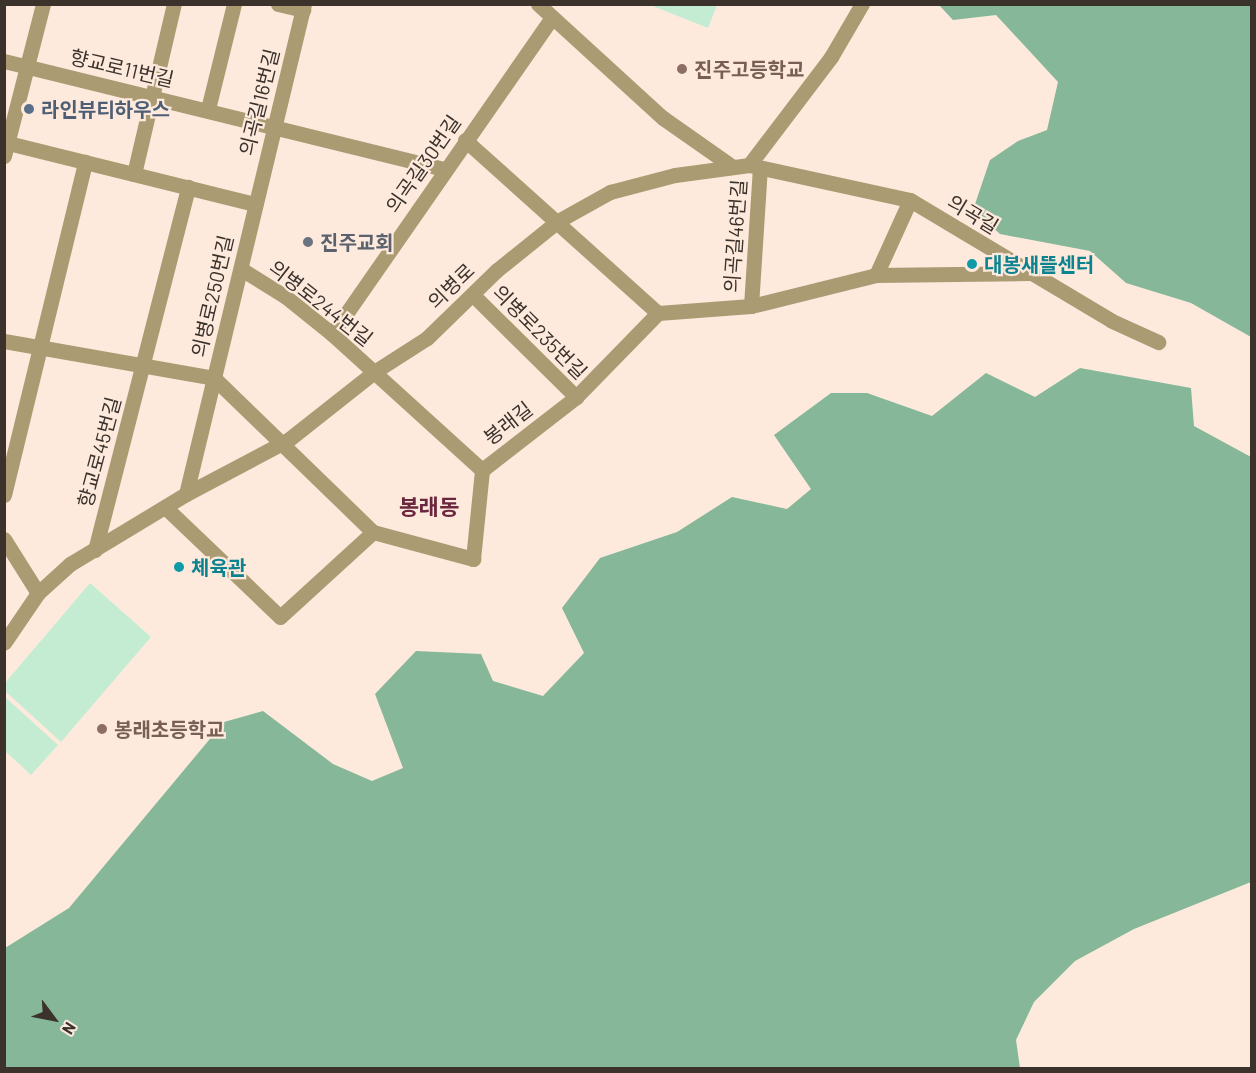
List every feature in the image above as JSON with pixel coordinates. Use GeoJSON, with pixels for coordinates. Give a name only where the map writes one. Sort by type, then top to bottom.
{"type":"FeatureCollection","features":[{"type":"Feature","properties":{"kind":"street"},"geometry":{"type":"LineString","coordinates":[[43,4],[6,147],[85,162],[255,204]]}},
{"type":"Feature","properties":{"kind":"street"},"geometry":{"type":"LineString","coordinates":[[134,174],[174,4]]}},
{"type":"Feature","properties":{"kind":"street"},"geometry":{"type":"LineString","coordinates":[[208,109],[234,4]]}},
{"type":"Feature","properties":{"kind":"street","name":"의곡길16번길"},"geometry":{"type":"LineString","coordinates":[[255,204],[304,7],[278,4]]}},
{"type":"Feature","properties":{"kind":"street"},"geometry":{"type":"LineString","coordinates":[[538,4],[663,118],[730,165]]}},
{"type":"Feature","properties":{"kind":"street"},"geometry":{"type":"LineString","coordinates":[[754,166],[837,49],[862,4]]}},
{"type":"Feature","properties":{"kind":"street","name":"의곡길30번길"},"geometry":{"type":"LineString","coordinates":[[332,334],[444,169],[552,18]]}},
{"type":"Feature","properties":{"kind":"street","name":"향교로11번길"},"geometry":{"type":"LineString","coordinates":[[4,61],[208,109],[274,129],[444,169]]}},
{"type":"Feature","properties":{"kind":"street"},"geometry":{"type":"LineString","coordinates":[[465,140],[658,313],[751,306],[876,275],[1030,273]]}},
{"type":"Feature","properties":{"kind":"street"},"geometry":{"type":"LineString","coordinates":[[4,495],[85,162]]}},
{"type":"Feature","properties":{"kind":"street","name":"의병로"},"geometry":{"type":"LineString","coordinates":[[6,639],[38,593],[70,564],[186,494],[280,444],[374,372],[427,338],[474,296],[497,270],[558,221],[610,192],[730,165],[754,166]]}},
{"type":"Feature","properties":{"kind":"street","name":"의곡길"},"geometry":{"type":"LineString","coordinates":[[754,166],[910,200],[1112,321],[1158,342]]}},
{"type":"Feature","properties":{"kind":"street","name":"의곡길46번길"},"geometry":{"type":"LineString","coordinates":[[751,306],[754,166]]}},
{"type":"Feature","properties":{"kind":"street","name":"향교로45번길"},"geometry":{"type":"LineString","coordinates":[[94,549],[188,187]]}},
{"type":"Feature","properties":{"kind":"street"},"geometry":{"type":"LineString","coordinates":[[876,275],[910,200]]}},
{"type":"Feature","properties":{"kind":"street","name":"의병로250번길"},"geometry":{"type":"LineString","coordinates":[[255,204],[214,378],[373,532]]}},
{"type":"Feature","properties":{"kind":"street","name":"의병로244번길"},"geometry":{"type":"LineString","coordinates":[[241,269],[286,297],[332,334],[482,470]]}},
{"type":"Feature","properties":{"kind":"street","name":"의병로235번길"},"geometry":{"type":"LineString","coordinates":[[474,296],[576,397]]}},
{"type":"Feature","properties":{"kind":"street","name":"봉래길"},"geometry":{"type":"LineString","coordinates":[[373,532],[472,559],[482,470],[576,397],[658,313]]}},
{"type":"Feature","properties":{"kind":"street"},"geometry":{"type":"LineString","coordinates":[[4,341],[214,378],[186,494]]}},
{"type":"Feature","properties":{"kind":"street"},"geometry":{"type":"LineString","coordinates":[[165,507],[280,617],[373,532]]}},
{"type":"Feature","properties":{"kind":"street"},"geometry":{"type":"LineString","coordinates":[[4,540],[38,593]]}},
{"type":"Feature","properties":{"kind":"green space"},"geometry":{"type":"Polygon","coordinates":[[[650,5],[717,5],[708,28],[650,5]]]}},
{"type":"Feature","properties":{"kind":"green space"},"geometry":{"type":"Polygon","coordinates":[[[939,5],[1251,5],[1251,337],[1191,303],[1126,283],[1090,251],[1000,234],[973,210],[990,160],[1018,141],[1047,130],[1058,82],[996,15],[953,20],[939,5]]]}},
{"type":"Feature","properties":{"kind":"green space"},"geometry":{"type":"Polygon","coordinates":[[[1080,368],[1191,388],[1194,426],[1251,457],[1251,882],[1134,929],[1075,961],[1034,1002],[1016,1040],[1020,1068],[5,1068],[5,948],[69,908],[224,722],[263,711],[333,764],[372,781],[403,768],[375,694],[416,651],[481,654],[493,681],[543,696],[584,653],[562,608],[600,558],[677,532],[732,497],[787,509],[811,489],[774,435],[831,393],[867,393],[932,416],[986,373],[1035,397],[1080,368]]]}},
{"type":"Feature","properties":{"kind":"green space"},"geometry":{"type":"Polygon","coordinates":[[[90,583],[151,637],[61,742],[5,691],[5,683],[90,583]]]}},
{"type":"Feature","properties":{"kind":"green space"},"geometry":{"type":"Polygon","coordinates":[[[5,697],[58,745],[31,775],[5,751],[5,697]]]}},
{"type":"Feature","properties":{"kind":"place","name":"진주고등학교"},"geometry":{"type":"Point","coordinates":[682,69]}},
{"type":"Feature","properties":{"kind":"place","name":"라인뷰티하우스"},"geometry":{"type":"Point","coordinates":[29,109]}},
{"type":"Feature","properties":{"kind":"place","name":"진주교회"},"geometry":{"type":"Point","coordinates":[308,242]}},
{"type":"Feature","properties":{"kind":"place","name":"대봉새뜰센터"},"geometry":{"type":"Point","coordinates":[972,264]}},
{"type":"Feature","properties":{"kind":"place","name":"체육관"},"geometry":{"type":"Point","coordinates":[179,567]}},
{"type":"Feature","properties":{"kind":"place","name":"봉래초등학교"},"geometry":{"type":"Point","coordinates":[102,729]}},
{"type":"Feature","properties":{"kind":"district","name":"봉래동"},"geometry":{"type":"Point","coordinates":[429,507]}}]}
